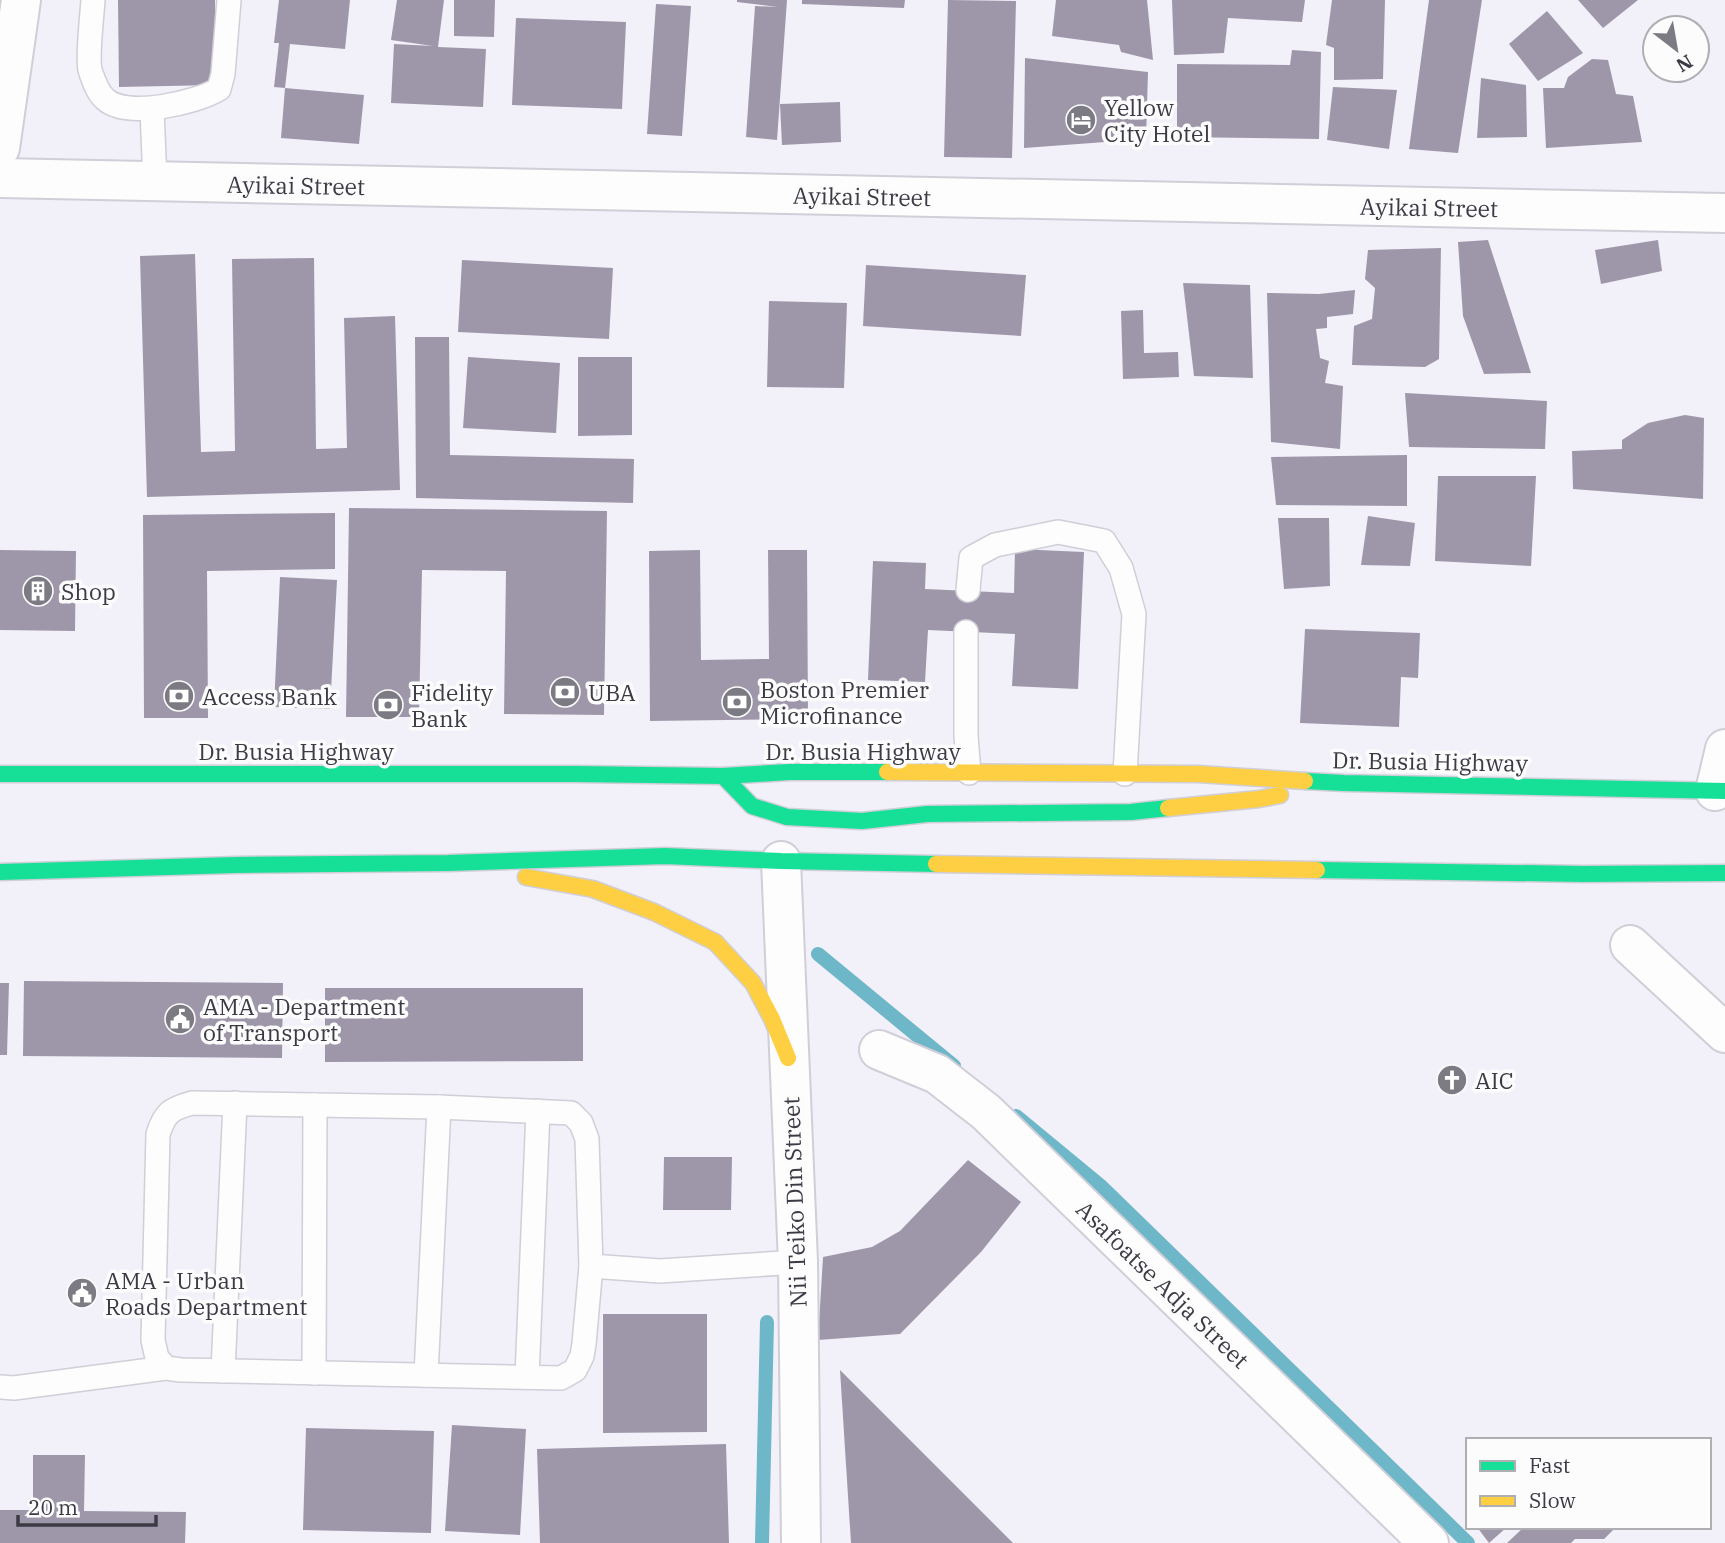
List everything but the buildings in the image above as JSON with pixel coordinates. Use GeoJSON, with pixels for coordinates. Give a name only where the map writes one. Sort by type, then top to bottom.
{"type":"FeatureCollection","features":[{"type":"Feature","properties":{"kind":"highway","name":"Dr. Busia Highway"},"geometry":{"type":"LineString","coordinates":[[0,774],[1198,774],[1344,783],[1720,791]]}},
{"type":"Feature","properties":{"kind":"highway"},"geometry":{"type":"LineString","coordinates":[[723,776],[752,806],[787,817],[862,821],[927,814],[1131,812],[1259,799],[1344,783]]}},
{"type":"Feature","properties":{"kind":"highway"},"geometry":{"type":"LineString","coordinates":[[0,872],[665,856],[780,861],[1583,874],[1725,873]]}},
{"type":"Feature","properties":{"kind":"highway"},"geometry":{"type":"LineString","coordinates":[[448,863],[593,889],[654,912],[715,942],[753,983],[772,1018],[788,1058]]}},
{"type":"Feature","properties":{"kind":"street"},"geometry":{"type":"LineString","coordinates":[[0,148],[21,0]]}},
{"type":"Feature","properties":{"kind":"street","name":"Ayikai Street"},"geometry":{"type":"LineString","coordinates":[[0,178],[1725,213]]}},
{"type":"Feature","properties":{"kind":"street"},"geometry":{"type":"LineString","coordinates":[[1720,791],[1725,749]]}},
{"type":"Feature","properties":{"kind":"street","name":"Nii Teiko Din Street"},"geometry":{"type":"LineString","coordinates":[[780,861],[798,1262],[801,1543]]}},
{"type":"Feature","properties":{"kind":"street"},"geometry":{"type":"LineString","coordinates":[[1630,944],[1725,1033]]}},
{"type":"Feature","properties":{"kind":"street","name":"Asafoatse Adja Street"},"geometry":{"type":"LineString","coordinates":[[879,1050],[937,1074],[986,1112],[1429,1543]]}},
{"type":"Feature","properties":{"kind":"lane"},"geometry":{"type":"LineString","coordinates":[[93,0],[89,67],[96,86],[105,99],[120,107],[152,109],[208,96],[219,89],[223,74],[229,0]]}},
{"type":"Feature","properties":{"kind":"lane"},"geometry":{"type":"LineString","coordinates":[[152,109],[155,182]]}},
{"type":"Feature","properties":{"kind":"lane"},"geometry":{"type":"LineString","coordinates":[[968,590],[971,558],[995,544],[1058,532],[1104,541],[1121,568],[1134,614],[1125,774]]}},
{"type":"Feature","properties":{"kind":"lane"},"geometry":{"type":"LineString","coordinates":[[966,632],[966,736],[969,773]]}},
{"type":"Feature","properties":{"kind":"lane"},"geometry":{"type":"LineString","coordinates":[[0,1387],[14,1388],[166,1368],[561,1378],[575,1370],[582,1356],[591,1266],[587,1139],[581,1123],[571,1114],[439,1107],[192,1103],[175,1108],[163,1118],[158,1134],[153,1340],[158,1358],[166,1368]]}},
{"type":"Feature","properties":{"kind":"lane"},"geometry":{"type":"LineString","coordinates":[[223,1371],[235,1104]]}},
{"type":"Feature","properties":{"kind":"lane"},"geometry":{"type":"LineString","coordinates":[[314,1373],[315,1105]]}},
{"type":"Feature","properties":{"kind":"lane"},"geometry":{"type":"LineString","coordinates":[[426,1376],[439,1107]]}},
{"type":"Feature","properties":{"kind":"lane"},"geometry":{"type":"LineString","coordinates":[[527,1377],[538,1111]]}},
{"type":"Feature","properties":{"kind":"lane"},"geometry":{"type":"LineString","coordinates":[[591,1266],[660,1271],[798,1262]]}},
{"type":"Feature","properties":{"kind":"waterway"},"geometry":{"type":"LineString","coordinates":[[818,954],[954,1066]]}},
{"type":"Feature","properties":{"kind":"waterway"},"geometry":{"type":"LineString","coordinates":[[1016,1116],[1102,1187],[1468,1543]]}},
{"type":"Feature","properties":{"kind":"waterway"},"geometry":{"type":"LineString","coordinates":[[762,1543],[767,1322]]}},
{"type":"Feature","properties":{"kind":"traffic: fast"},"geometry":{"type":"LineString","coordinates":[[0,774],[723,776],[789,772],[887,772]]}},
{"type":"Feature","properties":{"kind":"traffic: fast"},"geometry":{"type":"LineString","coordinates":[[723,776],[752,806],[787,817],[862,821],[927,814],[1131,812],[1168,808]]}},
{"type":"Feature","properties":{"kind":"traffic: fast"},"geometry":{"type":"LineString","coordinates":[[1305,781],[1725,791]]}},
{"type":"Feature","properties":{"kind":"traffic: fast"},"geometry":{"type":"LineString","coordinates":[[0,872],[665,856],[936,864]]}},
{"type":"Feature","properties":{"kind":"traffic: fast"},"geometry":{"type":"LineString","coordinates":[[1317,870],[1725,873]]}},
{"type":"Feature","properties":{"kind":"traffic: slow"},"geometry":{"type":"LineString","coordinates":[[887,772],[1198,774],[1305,781]]}},
{"type":"Feature","properties":{"kind":"traffic: slow"},"geometry":{"type":"LineString","coordinates":[[1168,808],[1280,795]]}},
{"type":"Feature","properties":{"kind":"traffic: slow"},"geometry":{"type":"LineString","coordinates":[[936,864],[1317,870]]}},
{"type":"Feature","properties":{"kind":"traffic: slow"},"geometry":{"type":"LineString","coordinates":[[526,877],[593,889],[654,912],[715,942],[753,983],[788,1058]]}},
{"type":"Feature","properties":{"kind":"place","name":"Yellow City Hotel"},"geometry":{"type":"Point","coordinates":[1081,120]}},
{"type":"Feature","properties":{"kind":"place","name":"Shop"},"geometry":{"type":"Point","coordinates":[38,591]}},
{"type":"Feature","properties":{"kind":"place","name":"UBA"},"geometry":{"type":"Point","coordinates":[565,692]}},
{"type":"Feature","properties":{"kind":"place","name":"Access Bank"},"geometry":{"type":"Point","coordinates":[179,696]}},
{"type":"Feature","properties":{"kind":"place","name":"Boston Premier Microfinance"},"geometry":{"type":"Point","coordinates":[737,702]}},
{"type":"Feature","properties":{"kind":"place","name":"Fidelity Bank"},"geometry":{"type":"Point","coordinates":[388,705]}},
{"type":"Feature","properties":{"kind":"place","name":"AMA - Department of Transport"},"geometry":{"type":"Point","coordinates":[180,1019]}},
{"type":"Feature","properties":{"kind":"place","name":"AIC"},"geometry":{"type":"Point","coordinates":[1452,1080]}},
{"type":"Feature","properties":{"kind":"place","name":"AMA - Urban Roads Department"},"geometry":{"type":"Point","coordinates":[82,1293]}}]}
